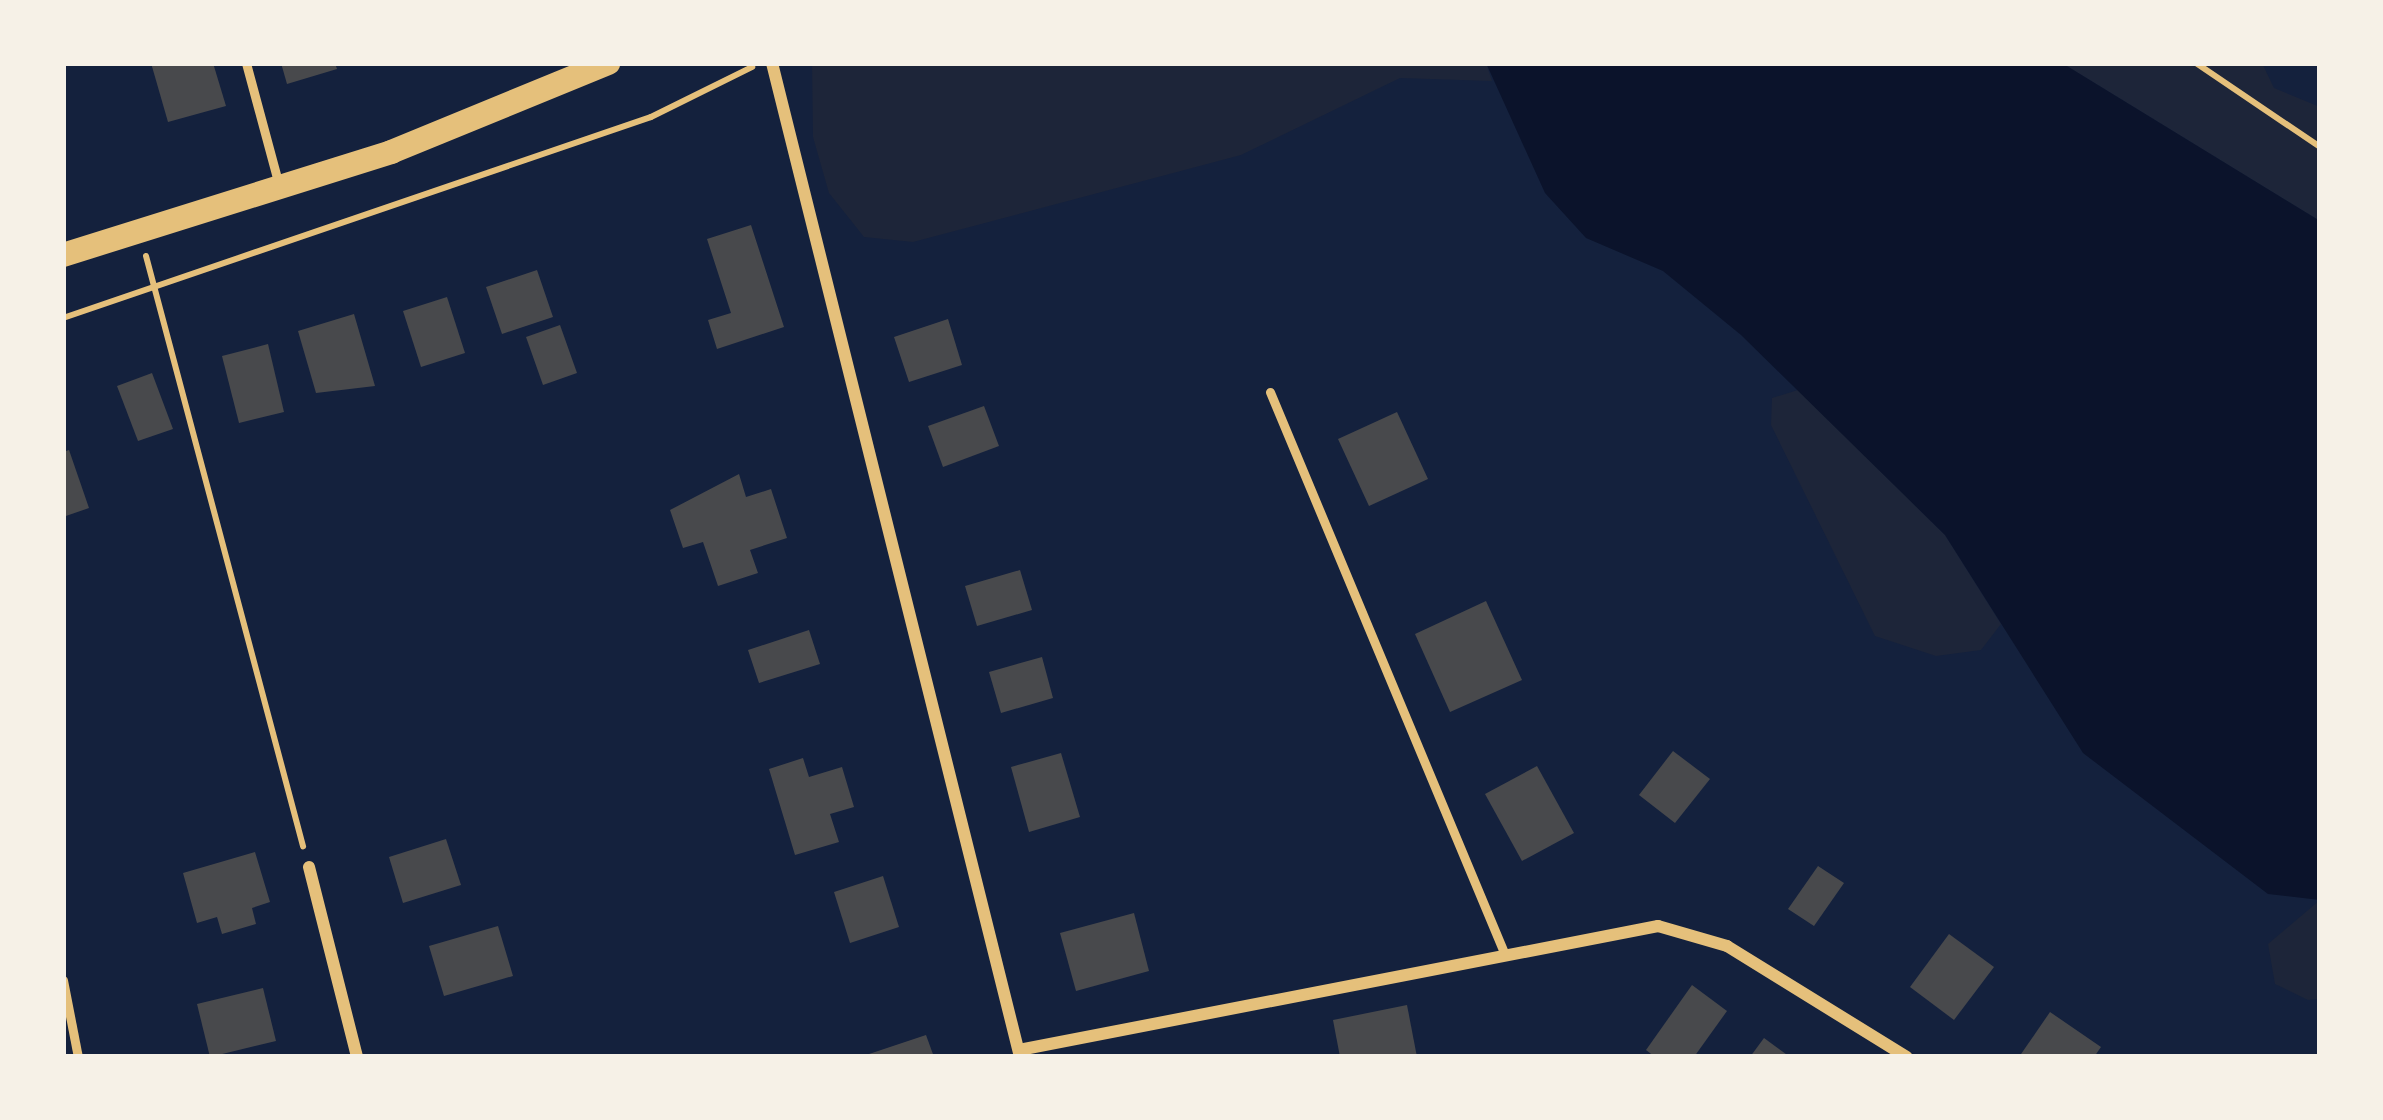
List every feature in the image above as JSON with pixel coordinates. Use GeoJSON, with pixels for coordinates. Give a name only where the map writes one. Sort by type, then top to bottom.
{"type":"FeatureCollection","features":[{"type":"Feature","properties":{"kind":"main road"},"geometry":{"type":"LineString","coordinates":[[63,255],[280,189],[608,63]]}},
{"type":"Feature","properties":{"kind":"street"},"geometry":{"type":"LineString","coordinates":[[772,63],[1019,1053],[1503,950],[1658,926],[1727,946],[1907,1057]]}},
{"type":"Feature","properties":{"kind":"street"},"geometry":{"type":"LineString","coordinates":[[309,867],[357,1057]]}},
{"type":"Feature","properties":{"kind":"lane"},"geometry":{"type":"LineString","coordinates":[[246,63],[280,189]]}},
{"type":"Feature","properties":{"kind":"lane"},"geometry":{"type":"LineString","coordinates":[[1270,392],[1503,950]]}},
{"type":"Feature","properties":{"kind":"lane"},"geometry":{"type":"LineString","coordinates":[[63,980],[78,1057]]}},
{"type":"Feature","properties":{"kind":"path"},"geometry":{"type":"LineString","coordinates":[[63,318],[156,294],[651,117],[759,63]]}},
{"type":"Feature","properties":{"kind":"path"},"geometry":{"type":"LineString","coordinates":[[2196,63],[2320,147]]}},
{"type":"Feature","properties":{"kind":"path"},"geometry":{"type":"LineString","coordinates":[[140,235],[309,867]]}},
{"type":"Feature","properties":{"kind":"shaded area"},"geometry":{"type":"Polygon","coordinates":[[[812,63],[1486,63],[1492,81],[1400,78],[1241,155],[913,242],[864,237],[829,193],[813,137],[812,63]]]}},
{"type":"Feature","properties":{"kind":"shaded area"},"geometry":{"type":"Polygon","coordinates":[[[1486,63],[2062,63],[2320,221],[2320,900],[2268,894],[2083,753],[1945,535],[1741,335],[1663,271],[1586,238],[1545,193],[1486,63]]]}},
{"type":"Feature","properties":{"kind":"shaded area"},"geometry":{"type":"Polygon","coordinates":[[[2062,63],[2262,63],[2274,88],[2320,107],[2320,221],[2062,63]]]}},
{"type":"Feature","properties":{"kind":"shaded area"},"geometry":{"type":"Polygon","coordinates":[[[1798,390],[1945,535],[2001,624],[1981,650],[1936,656],[1875,636],[1771,425],[1772,398],[1798,390]]]}},
{"type":"Feature","properties":{"kind":"shaded area"},"geometry":{"type":"Polygon","coordinates":[[[2320,900],[2320,999],[2308,1000],[2275,984],[2268,944],[2320,900]]]}},
{"type":"Feature","properties":{"kind":"building"},"geometry":{"type":"Polygon","coordinates":[[[151,63],[213,63],[226,106],[168,122],[151,63]]]}},
{"type":"Feature","properties":{"kind":"building"},"geometry":{"type":"Polygon","coordinates":[[[281,63],[335,63],[337,69],[287,84],[281,63]]]}},
{"type":"Feature","properties":{"kind":"building"},"geometry":{"type":"Polygon","coordinates":[[[751,225],[784,327],[717,349],[708,320],[731,313],[707,239],[751,225]]]}},
{"type":"Feature","properties":{"kind":"building"},"geometry":{"type":"Polygon","coordinates":[[[537,270],[553,317],[502,334],[486,287],[537,270]]]}},
{"type":"Feature","properties":{"kind":"building"},"geometry":{"type":"Polygon","coordinates":[[[447,297],[465,353],[421,367],[403,311],[447,297]]]}},
{"type":"Feature","properties":{"kind":"building"},"geometry":{"type":"Polygon","coordinates":[[[354,314],[375,386],[316,393],[298,331],[354,314]]]}},
{"type":"Feature","properties":{"kind":"building"},"geometry":{"type":"Polygon","coordinates":[[[948,319],[962,365],[909,382],[894,337],[948,319]]]}},
{"type":"Feature","properties":{"kind":"building"},"geometry":{"type":"Polygon","coordinates":[[[560,325],[577,373],[543,385],[526,337],[560,325]]]}},
{"type":"Feature","properties":{"kind":"building"},"geometry":{"type":"Polygon","coordinates":[[[268,344],[284,412],[239,423],[222,356],[268,344]]]}},
{"type":"Feature","properties":{"kind":"building"},"geometry":{"type":"Polygon","coordinates":[[[152,373],[173,429],[138,441],[117,386],[152,373]]]}},
{"type":"Feature","properties":{"kind":"building"},"geometry":{"type":"Polygon","coordinates":[[[984,406],[999,446],[943,467],[928,426],[984,406]]]}},
{"type":"Feature","properties":{"kind":"building"},"geometry":{"type":"Polygon","coordinates":[[[1397,412],[1428,479],[1369,506],[1338,439],[1397,412]]]}},
{"type":"Feature","properties":{"kind":"building"},"geometry":{"type":"Polygon","coordinates":[[[69,450],[89,508],[63,517],[63,452],[69,450]]]}},
{"type":"Feature","properties":{"kind":"building"},"geometry":{"type":"Polygon","coordinates":[[[739,474],[746,497],[771,489],[787,538],[750,550],[758,573],[718,586],[703,542],[683,548],[670,510],[739,474]]]}},
{"type":"Feature","properties":{"kind":"building"},"geometry":{"type":"Polygon","coordinates":[[[1020,570],[1032,610],[977,626],[965,586],[1020,570]]]}},
{"type":"Feature","properties":{"kind":"building"},"geometry":{"type":"Polygon","coordinates":[[[1486,601],[1522,680],[1450,712],[1415,634],[1486,601]]]}},
{"type":"Feature","properties":{"kind":"building"},"geometry":{"type":"Polygon","coordinates":[[[809,630],[820,664],[759,683],[748,650],[809,630]]]}},
{"type":"Feature","properties":{"kind":"building"},"geometry":{"type":"Polygon","coordinates":[[[1042,657],[1053,698],[1001,713],[989,672],[1042,657]]]}},
{"type":"Feature","properties":{"kind":"building"},"geometry":{"type":"Polygon","coordinates":[[[1673,751],[1710,779],[1675,823],[1639,795],[1673,751]]]}},
{"type":"Feature","properties":{"kind":"building"},"geometry":{"type":"Polygon","coordinates":[[[1061,753],[1080,817],[1029,832],[1011,767],[1061,753]]]}},
{"type":"Feature","properties":{"kind":"building"},"geometry":{"type":"Polygon","coordinates":[[[803,758],[809,777],[842,767],[854,807],[830,814],[839,842],[795,855],[769,769],[803,758]]]}},
{"type":"Feature","properties":{"kind":"building"},"geometry":{"type":"Polygon","coordinates":[[[1537,766],[1574,833],[1522,861],[1485,794],[1537,766]]]}},
{"type":"Feature","properties":{"kind":"building"},"geometry":{"type":"Polygon","coordinates":[[[446,839],[461,885],[403,903],[389,857],[446,839]]]}},
{"type":"Feature","properties":{"kind":"building"},"geometry":{"type":"Polygon","coordinates":[[[255,852],[270,902],[252,908],[256,924],[222,934],[217,917],[197,923],[183,873],[255,852]]]}},
{"type":"Feature","properties":{"kind":"building"},"geometry":{"type":"Polygon","coordinates":[[[1818,866],[1844,883],[1814,926],[1788,909],[1818,866]]]}},
{"type":"Feature","properties":{"kind":"building"},"geometry":{"type":"Polygon","coordinates":[[[883,876],[899,927],[850,943],[834,892],[883,876]]]}},
{"type":"Feature","properties":{"kind":"building"},"geometry":{"type":"Polygon","coordinates":[[[1134,913],[1149,971],[1076,991],[1060,933],[1134,913]]]}},
{"type":"Feature","properties":{"kind":"building"},"geometry":{"type":"Polygon","coordinates":[[[498,926],[513,976],[444,996],[429,946],[498,926]]]}},
{"type":"Feature","properties":{"kind":"building"},"geometry":{"type":"Polygon","coordinates":[[[1949,934],[1994,967],[1954,1020],[1910,987],[1949,934]]]}},
{"type":"Feature","properties":{"kind":"building"},"geometry":{"type":"Polygon","coordinates":[[[1692,985],[1727,1011],[1694,1057],[1655,1057],[1646,1050],[1692,985]]]}},
{"type":"Feature","properties":{"kind":"building"},"geometry":{"type":"Polygon","coordinates":[[[263,988],[276,1041],[210,1057],[197,1004],[263,988]]]}},
{"type":"Feature","properties":{"kind":"building"},"geometry":{"type":"Polygon","coordinates":[[[1407,1005],[1417,1057],[1340,1057],[1333,1020],[1407,1005]]]}},
{"type":"Feature","properties":{"kind":"building"},"geometry":{"type":"Polygon","coordinates":[[[2050,1012],[2101,1047],[2094,1057],[2019,1057],[2050,1012]]]}},
{"type":"Feature","properties":{"kind":"building"},"geometry":{"type":"Polygon","coordinates":[[[926,1035],[934,1057],[863,1057],[863,1056],[926,1035]]]}},
{"type":"Feature","properties":{"kind":"building"},"geometry":{"type":"Polygon","coordinates":[[[1764,1038],[1790,1057],[1750,1057],[1764,1038]]]}}]}
